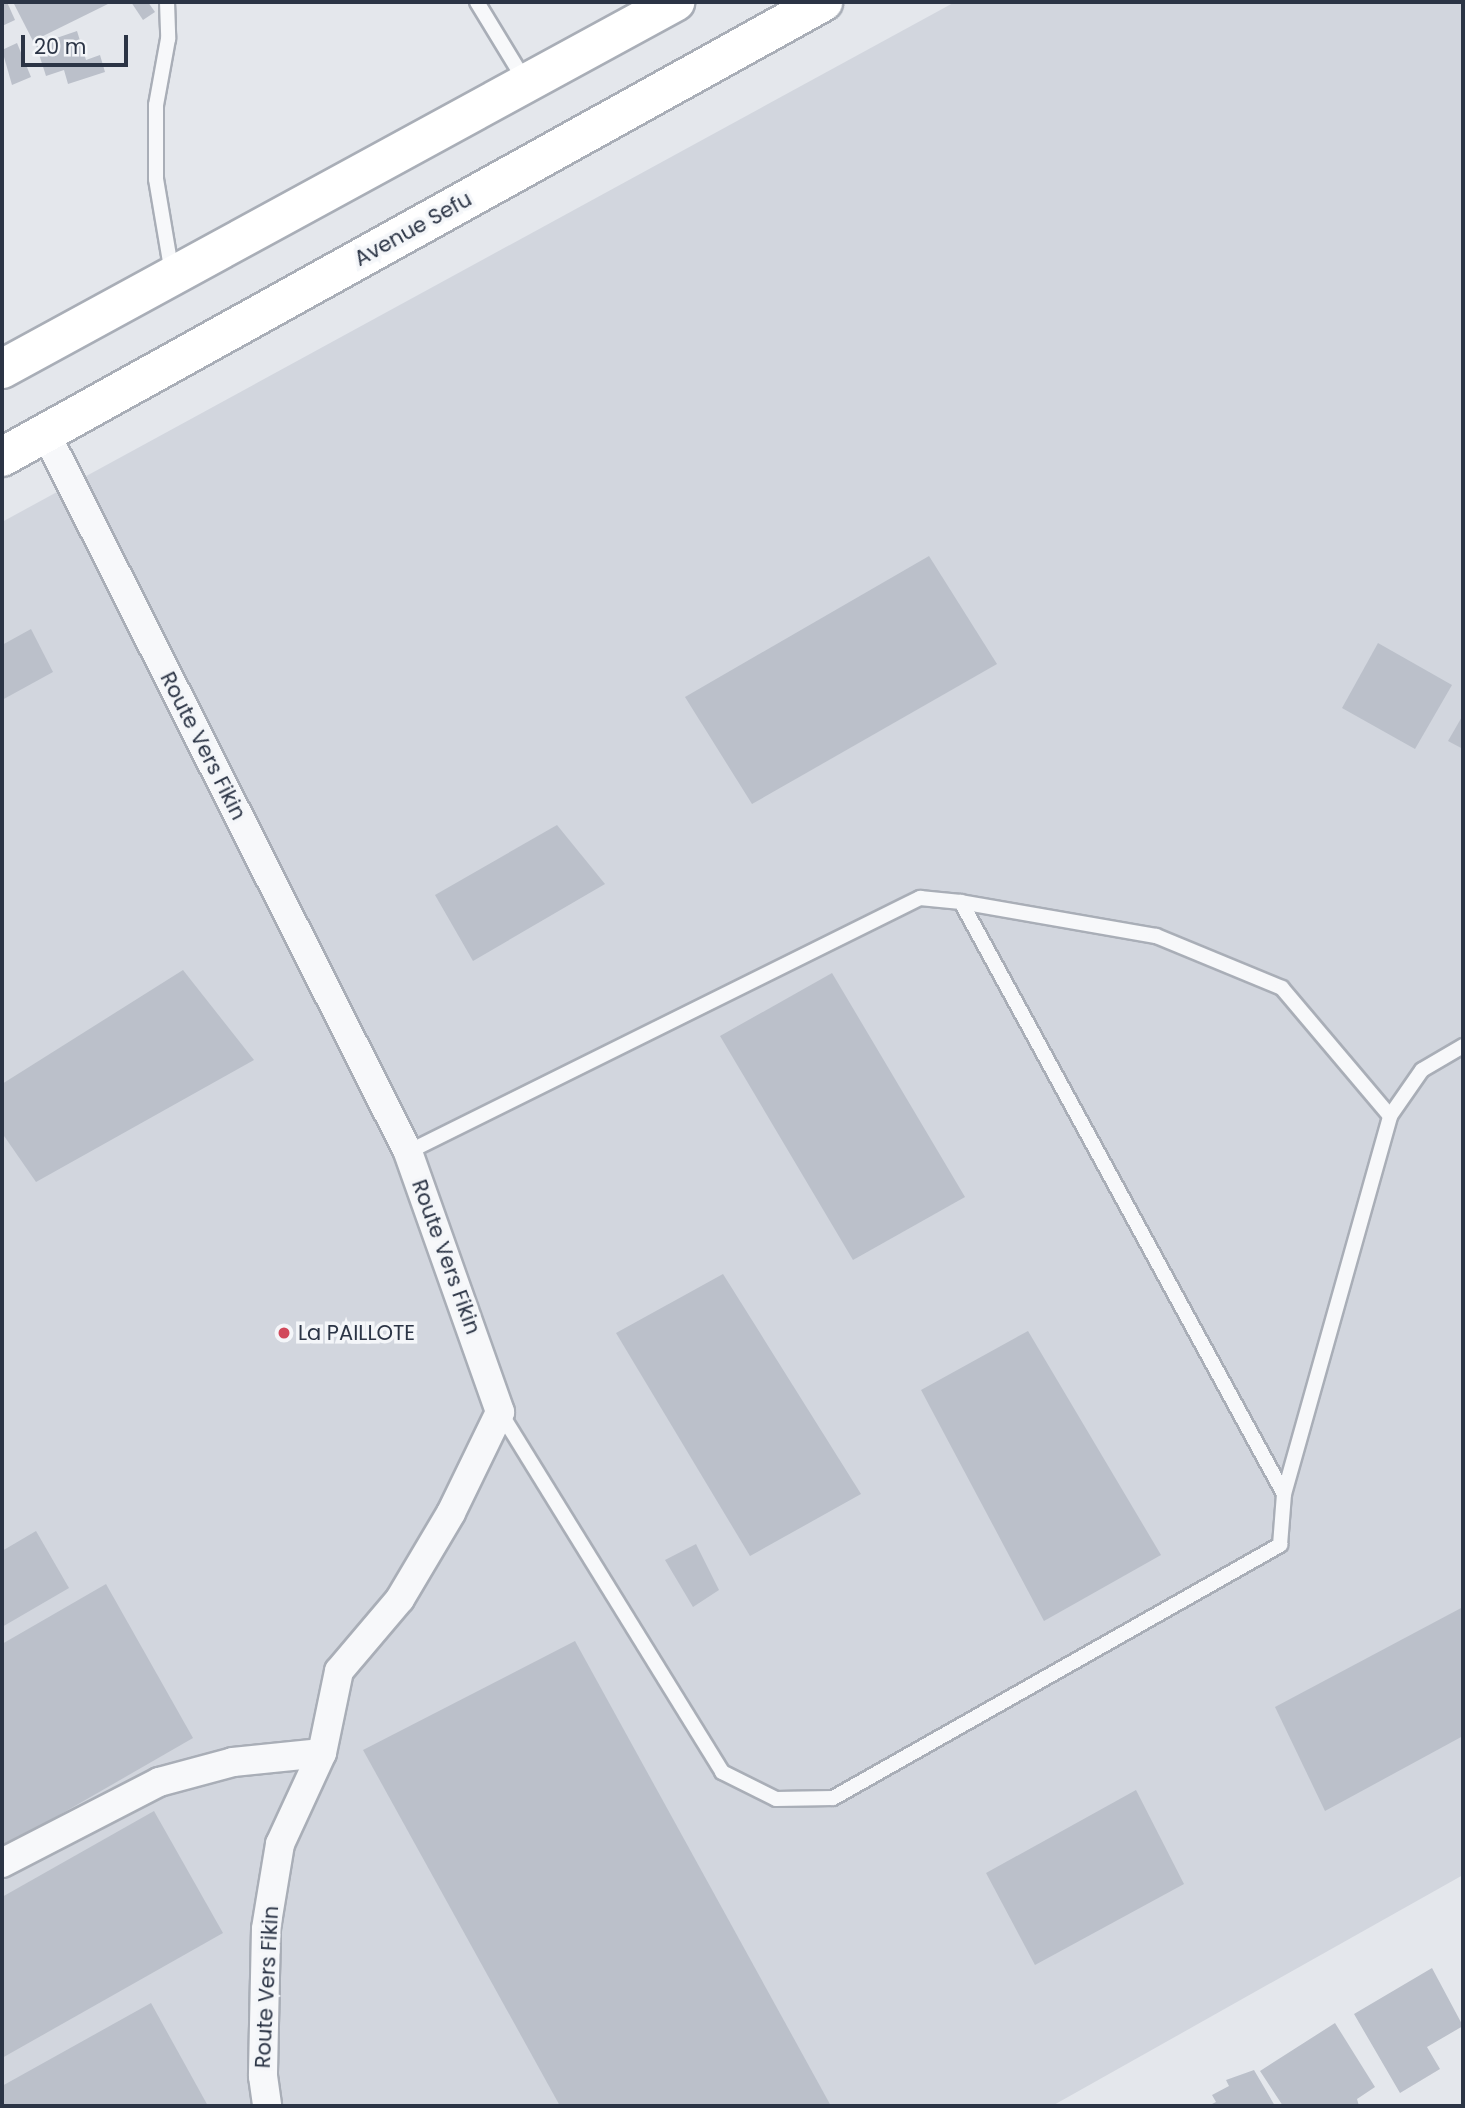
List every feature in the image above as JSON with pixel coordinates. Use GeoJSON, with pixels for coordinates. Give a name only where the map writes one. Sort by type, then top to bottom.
{"type":"FeatureCollection","features":[{"type":"Feature","properties":{"kind":"main road"},"geometry":{"type":"LineString","coordinates":[[2,369],[675,2]]}},
{"type":"Feature","properties":{"kind":"main road","name":"Avenue Sefu"},"geometry":{"type":"LineString","coordinates":[[2,457],[824,2]]}},
{"type":"Feature","properties":{"kind":"street","name":"Route Vers Fikin"},"geometry":{"type":"LineString","coordinates":[[45,432],[408,1152],[500,1412],[451,1513],[400,1599],[339,1671],[322,1753],[280,1844],[266,1929],[263,2076],[267,2106]]}},
{"type":"Feature","properties":{"kind":"street"},"geometry":{"type":"LineString","coordinates":[[2,1863],[159,1782],[233,1762],[322,1753]]}},
{"type":"Feature","properties":{"kind":"lane"},"geometry":{"type":"LineString","coordinates":[[167,2],[168,40],[156,105],[156,179],[173,275]]}},
{"type":"Feature","properties":{"kind":"lane"},"geometry":{"type":"LineString","coordinates":[[477,2],[526,82]]}},
{"type":"Feature","properties":{"kind":"lane"},"geometry":{"type":"LineString","coordinates":[[408,1152],[919,898],[961,902],[1156,936],[1282,988],[1390,1116]]}},
{"type":"Feature","properties":{"kind":"lane"},"geometry":{"type":"LineString","coordinates":[[961,902],[1284,1494]]}},
{"type":"Feature","properties":{"kind":"lane"},"geometry":{"type":"LineString","coordinates":[[500,1412],[722,1772],[776,1799],[833,1798],[1280,1545],[1284,1494],[1390,1116],[1422,1070],[1463,1046]]}},
{"type":"Feature","properties":{"kind":"shaded area"},"geometry":{"type":"Polygon","coordinates":[[[955,2],[1463,2],[1463,1875],[1052,2106],[2,2106],[2,522],[955,2]]]}},
{"type":"Feature","properties":{"kind":"building"},"geometry":{"type":"Polygon","coordinates":[[[2,2],[7,2],[15,20],[2,26],[2,2]]]}},
{"type":"Feature","properties":{"kind":"building"},"geometry":{"type":"Polygon","coordinates":[[[13,2],[112,2],[33,41],[13,2]]]}},
{"type":"Feature","properties":{"kind":"building"},"geometry":{"type":"Polygon","coordinates":[[[131,2],[148,2],[155,12],[143,20],[131,2]]]}},
{"type":"Feature","properties":{"kind":"building"},"geometry":{"type":"Polygon","coordinates":[[[77,31],[86,60],[100,55],[105,72],[68,84],[64,70],[46,76],[36,45],[77,31]]]}},
{"type":"Feature","properties":{"kind":"building"},"geometry":{"type":"Polygon","coordinates":[[[17,43],[31,77],[12,85],[2,50],[17,43]]]}},
{"type":"Feature","properties":{"kind":"building"},"geometry":{"type":"Polygon","coordinates":[[[929,556],[997,664],[752,804],[685,697],[929,556]]]}},
{"type":"Feature","properties":{"kind":"building"},"geometry":{"type":"Polygon","coordinates":[[[31,629],[53,672],[2,700],[2,645],[31,629]]]}},
{"type":"Feature","properties":{"kind":"building"},"geometry":{"type":"Polygon","coordinates":[[[1378,643],[1452,685],[1415,749],[1342,708],[1378,643]]]}},
{"type":"Feature","properties":{"kind":"building"},"geometry":{"type":"Polygon","coordinates":[[[1463,715],[1463,749],[1448,741],[1463,715]]]}},
{"type":"Feature","properties":{"kind":"building"},"geometry":{"type":"Polygon","coordinates":[[[557,825],[605,884],[473,961],[435,895],[557,825]]]}},
{"type":"Feature","properties":{"kind":"building"},"geometry":{"type":"Polygon","coordinates":[[[183,970],[254,1060],[36,1182],[2,1133],[2,1084],[183,970]]]}},
{"type":"Feature","properties":{"kind":"building"},"geometry":{"type":"Polygon","coordinates":[[[832,973],[965,1197],[853,1260],[720,1036],[832,973]]]}},
{"type":"Feature","properties":{"kind":"building"},"geometry":{"type":"Polygon","coordinates":[[[723,1274],[861,1494],[750,1556],[616,1333],[723,1274]]]}},
{"type":"Feature","properties":{"kind":"building"},"geometry":{"type":"Polygon","coordinates":[[[1028,1331],[1161,1555],[1044,1621],[921,1390],[1028,1331]]]}},
{"type":"Feature","properties":{"kind":"building"},"geometry":{"type":"Polygon","coordinates":[[[36,1531],[69,1588],[2,1627],[2,1551],[36,1531]]]}},
{"type":"Feature","properties":{"kind":"building"},"geometry":{"type":"Polygon","coordinates":[[[696,1544],[719,1590],[693,1607],[665,1560],[696,1544]]]}},
{"type":"Feature","properties":{"kind":"building"},"geometry":{"type":"Polygon","coordinates":[[[106,1584],[193,1738],[2,1848],[2,1644],[106,1584]]]}},
{"type":"Feature","properties":{"kind":"building"},"geometry":{"type":"Polygon","coordinates":[[[1463,1607],[1463,1736],[1325,1811],[1275,1707],[1463,1607]]]}},
{"type":"Feature","properties":{"kind":"building"},"geometry":{"type":"Polygon","coordinates":[[[575,1641],[831,2106],[560,2106],[363,1750],[575,1641]]]}},
{"type":"Feature","properties":{"kind":"building"},"geometry":{"type":"Polygon","coordinates":[[[1136,1790],[1184,1884],[1035,1965],[986,1873],[1136,1790]]]}},
{"type":"Feature","properties":{"kind":"building"},"geometry":{"type":"Polygon","coordinates":[[[154,1811],[223,1933],[2,2058],[2,1897],[154,1811]]]}},
{"type":"Feature","properties":{"kind":"building"},"geometry":{"type":"Polygon","coordinates":[[[1432,1968],[1463,2026],[1427,2047],[1440,2069],[1400,2093],[1354,2014],[1432,1968]]]}},
{"type":"Feature","properties":{"kind":"building"},"geometry":{"type":"Polygon","coordinates":[[[151,2003],[208,2106],[2,2106],[2,2086],[151,2003]]]}},
{"type":"Feature","properties":{"kind":"building"},"geometry":{"type":"Polygon","coordinates":[[[1335,2023],[1375,2087],[1357,2099],[1359,2106],[1283,2106],[1260,2071],[1335,2023]]]}},
{"type":"Feature","properties":{"kind":"building"},"geometry":{"type":"Polygon","coordinates":[[[1254,2070],[1275,2106],[1208,2106],[1216,2102],[1212,2095],[1229,2086],[1226,2080],[1254,2070]]]}},
{"type":"Feature","properties":{"kind":"place","name":"La PAILLOTE"},"geometry":{"type":"Point","coordinates":[284,1333]}}]}
